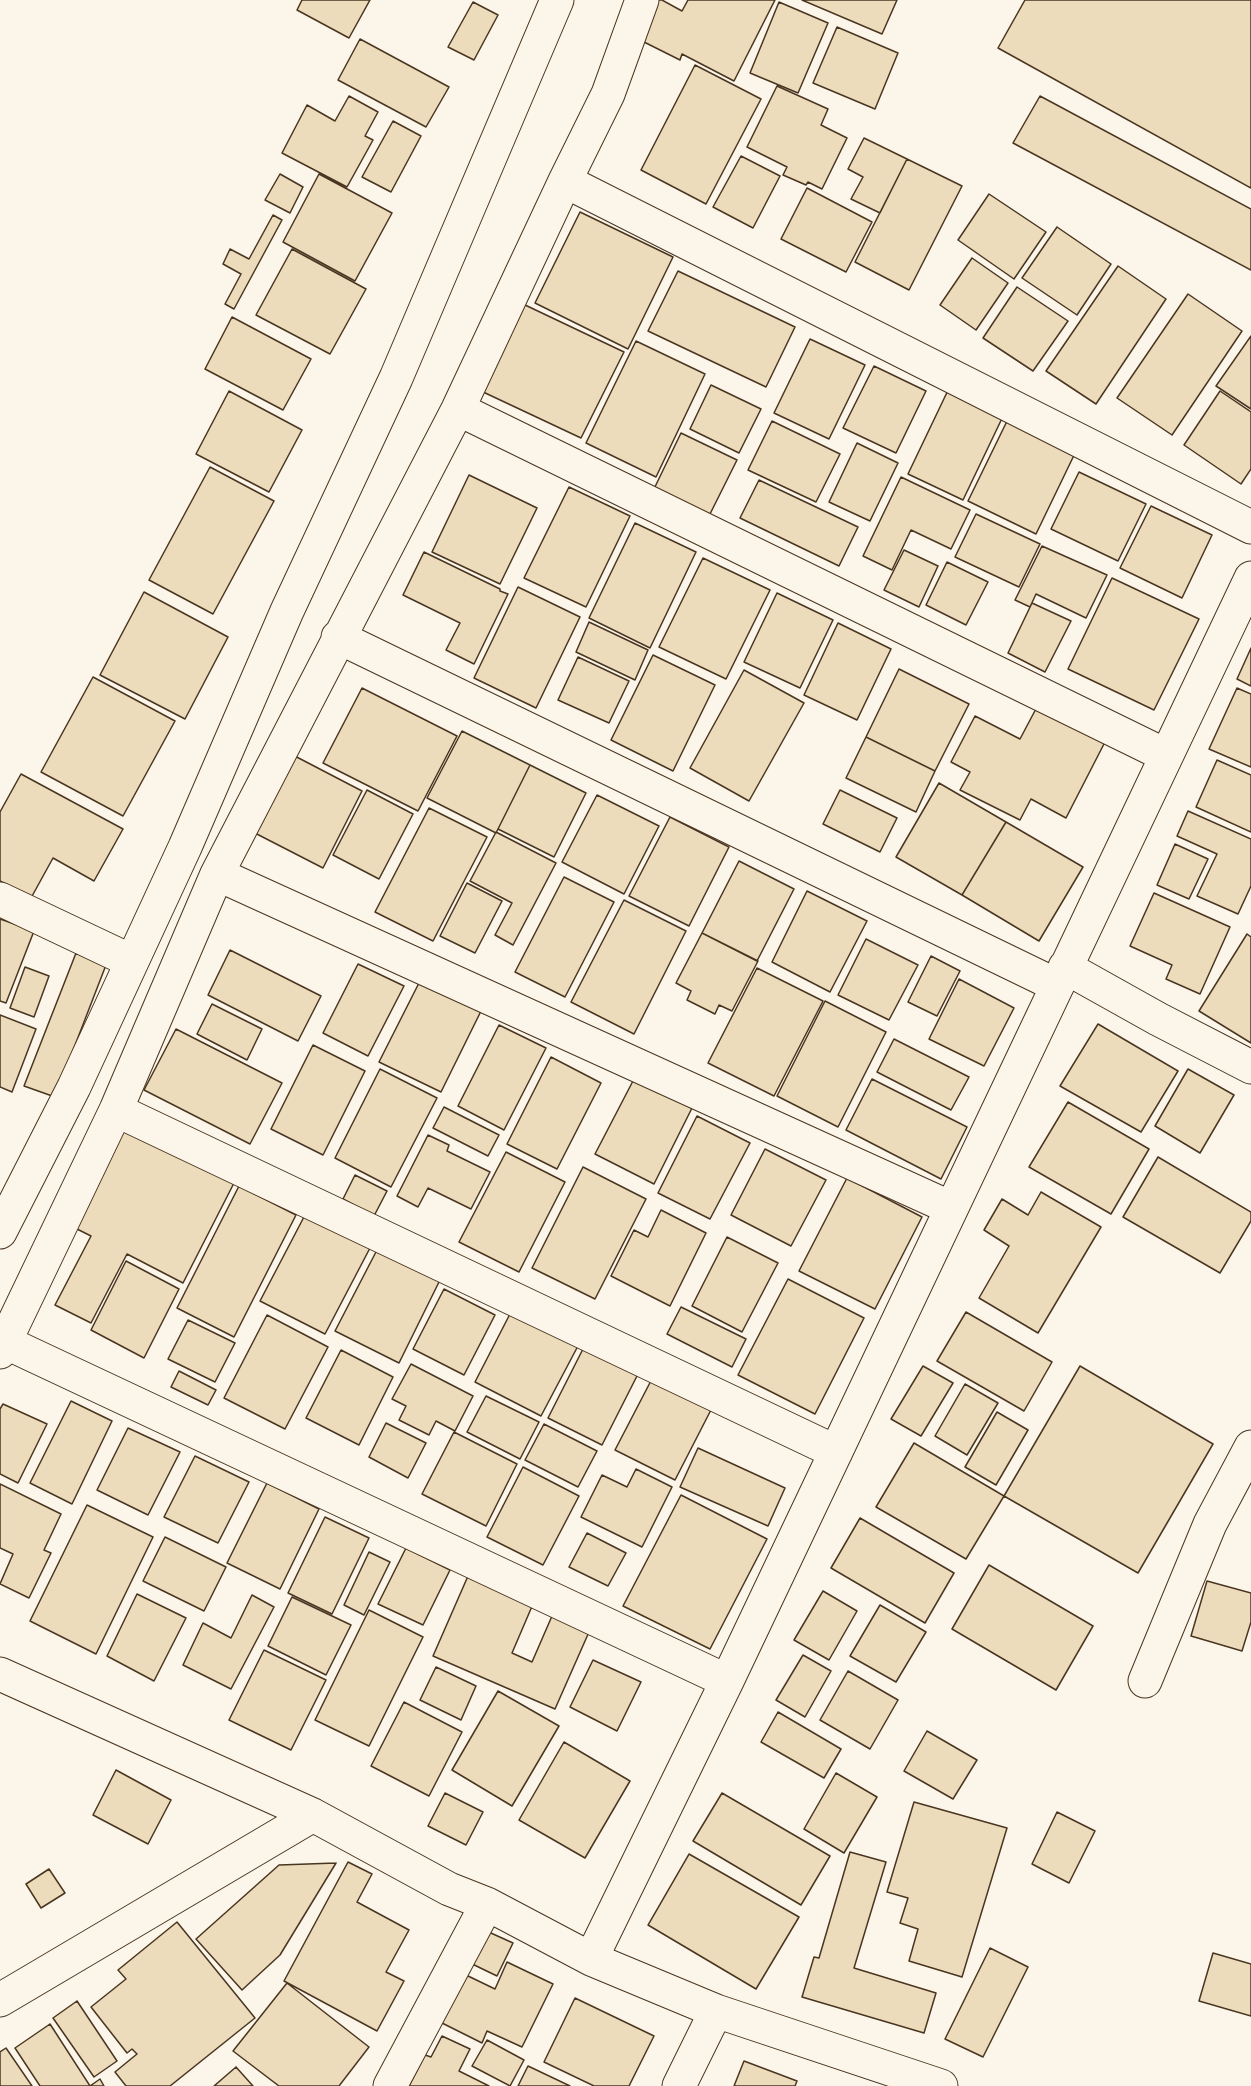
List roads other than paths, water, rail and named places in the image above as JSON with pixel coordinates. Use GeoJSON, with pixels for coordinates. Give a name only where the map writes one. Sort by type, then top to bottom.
{"type":"FeatureCollection","features":[{"type":"Feature","properties":{"kind":"street"},"geometry":{"type":"LineString","coordinates":[[0,1232],[74,1087],[185,846],[287,611],[396,378],[557,0]]}},
{"type":"Feature","properties":{"kind":"street"},"geometry":{"type":"LineString","coordinates":[[642,0],[608,94],[458,409],[338,637],[218,874],[116,1110],[3,1347],[727,1681]]}},
{"type":"Feature","properties":{"kind":"street"},"geometry":{"type":"LineString","coordinates":[[565,181],[1251,527]]}},
{"type":"Feature","properties":{"kind":"street"},"geometry":{"type":"LineString","coordinates":[[458,409],[1165,755]]}},
{"type":"Feature","properties":{"kind":"street"},"geometry":{"type":"LineString","coordinates":[[591,1959],[727,1681],[1251,578]]}},
{"type":"Feature","properties":{"kind":"street"},"geometry":{"type":"LineString","coordinates":[[338,637],[1061,976],[1158,1019],[1251,1067]]}},
{"type":"Feature","properties":{"kind":"street"},"geometry":{"type":"LineString","coordinates":[[218,874],[951,1208]]}},
{"type":"Feature","properties":{"kind":"street"},"geometry":{"type":"LineString","coordinates":[[0,899],[131,961]]}},
{"type":"Feature","properties":{"kind":"street"},"geometry":{"type":"LineString","coordinates":[[116,1110],[836,1452]]}},
{"type":"Feature","properties":{"kind":"street"},"geometry":{"type":"LineString","coordinates":[[1145,1681],[1210,1524],[1251,1447]]}},
{"type":"Feature","properties":{"kind":"street"},"geometry":{"type":"LineString","coordinates":[[0,1674],[313,1815],[449,1889],[488,1904],[591,1959],[716,2011],[941,2086]]}},
{"type":"Feature","properties":{"kind":"street"},"geometry":{"type":"LineString","coordinates":[[0,2000],[313,1815]]}},
{"type":"Feature","properties":{"kind":"street"},"geometry":{"type":"LineString","coordinates":[[390,2086],[488,1904]]}},
{"type":"Feature","properties":{"kind":"street"},"geometry":{"type":"LineString","coordinates":[[679,2086],[716,2011]]}}]}
